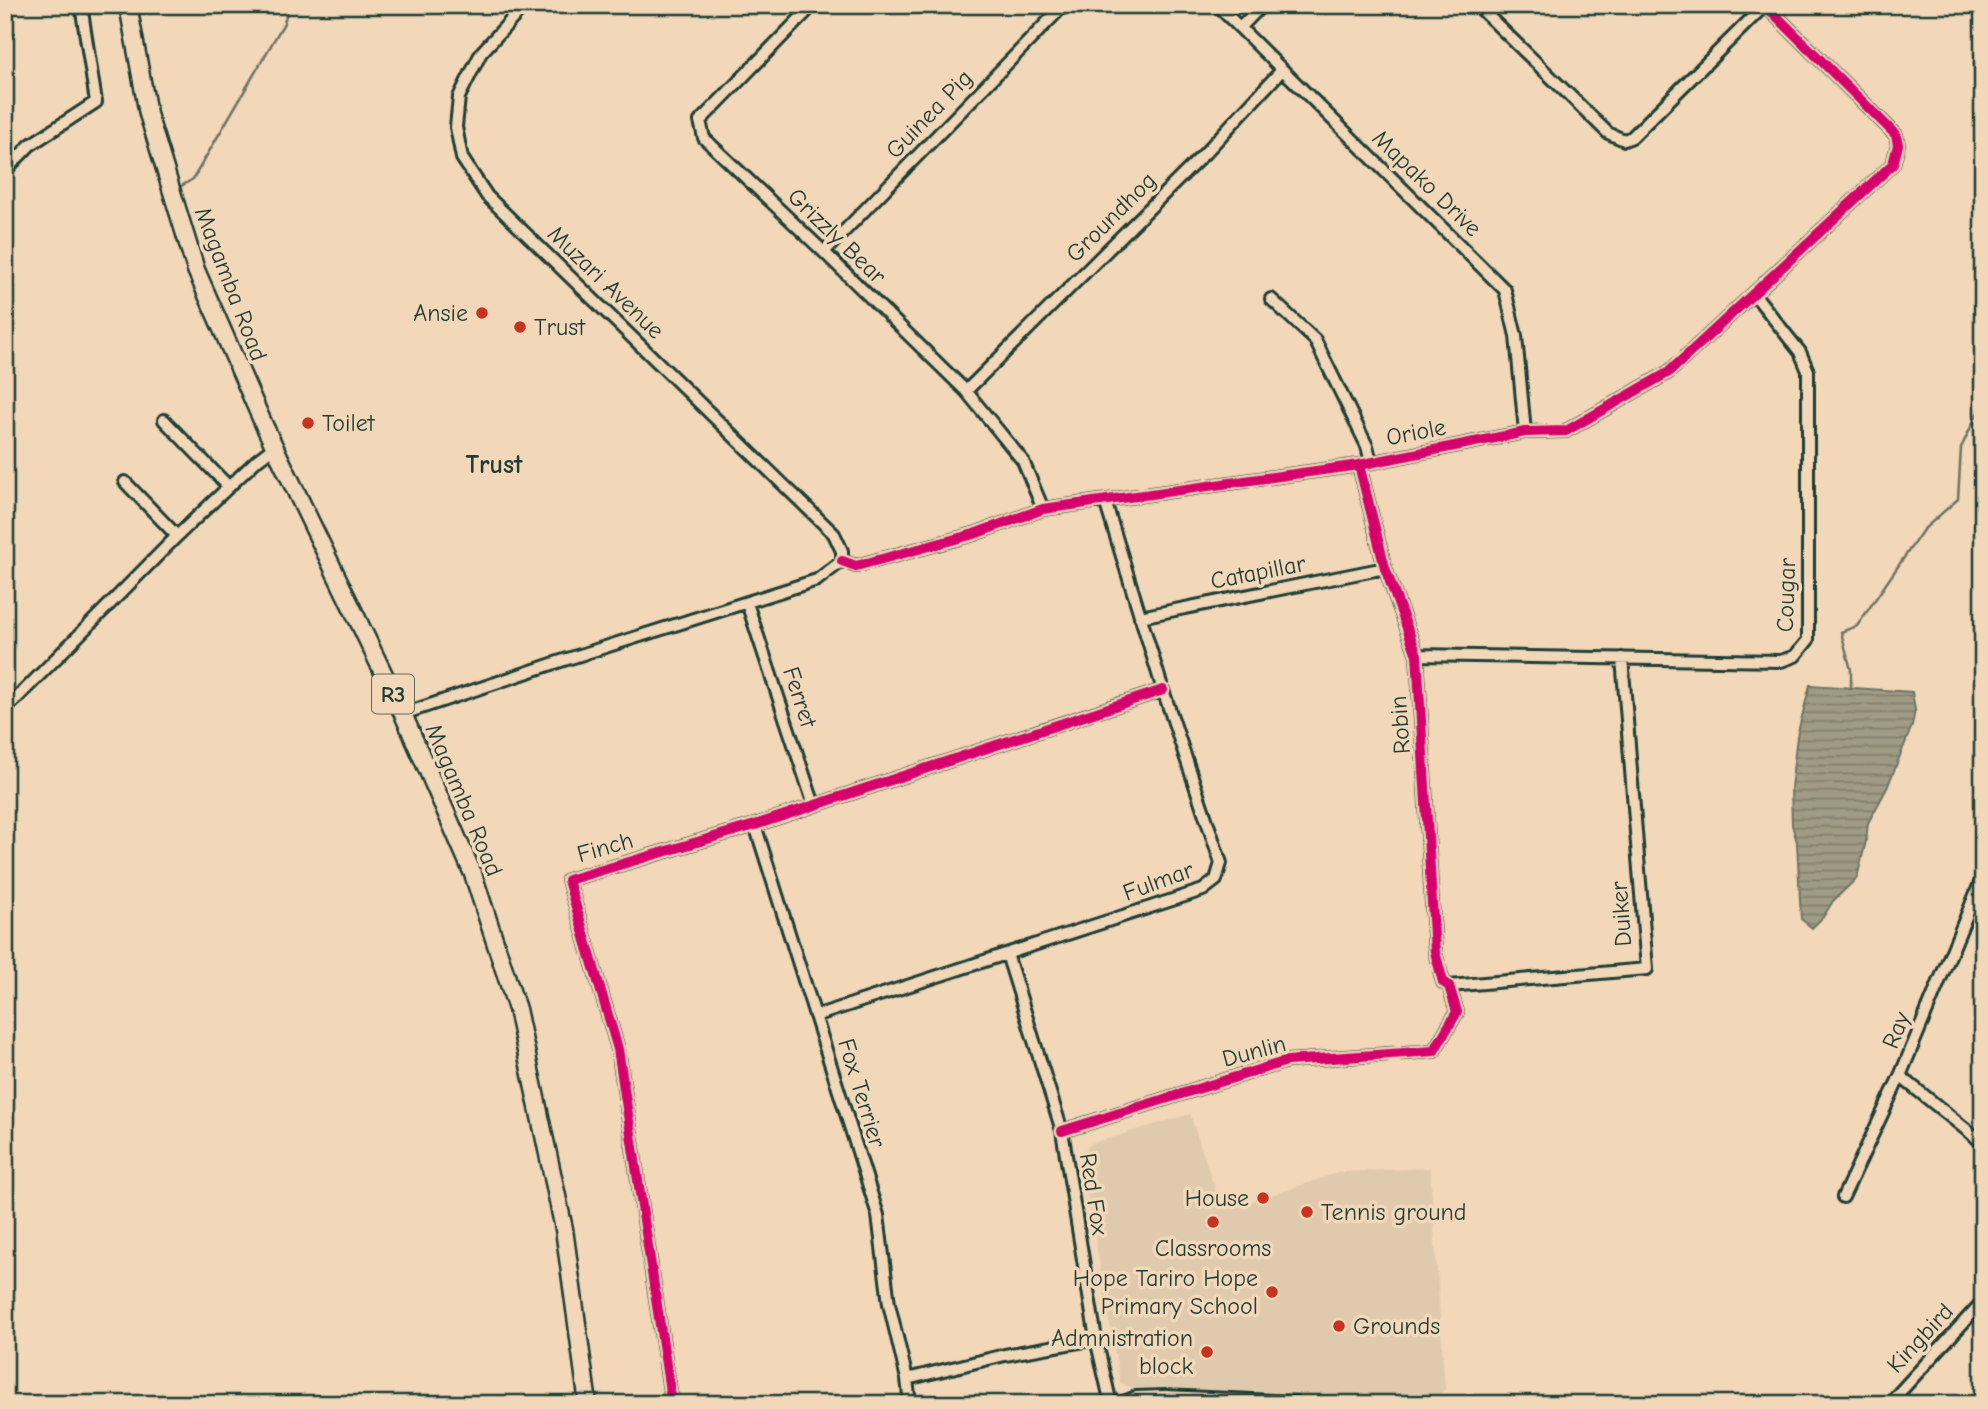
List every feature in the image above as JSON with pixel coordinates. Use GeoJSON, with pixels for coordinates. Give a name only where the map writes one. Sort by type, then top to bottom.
{"type":"FeatureCollection","features":[{"type":"Feature","properties":{"kind":"highway","name":"Magamba Road"},"geometry":{"type":"LineString","coordinates":[[128,5],[148,114],[196,270],[274,447],[402,714],[473,874],[517,1009],[564,1229],[588,1404]]}},
{"type":"Feature","properties":{"kind":"street"},"geometry":{"type":"LineString","coordinates":[[5,171],[30,145],[96,102],[81,5]]}},
{"type":"Feature","properties":{"kind":"street","name":"Muzari Avenue"},"geometry":{"type":"LineString","coordinates":[[526,5],[481,53],[459,97],[456,127],[462,158],[487,195],[834,534],[842,551],[842,561]]}},
{"type":"Feature","properties":{"kind":"street","name":"Grizzly Bear"},"geometry":{"type":"LineString","coordinates":[[813,5],[700,121],[704,138],[966,391],[1023,461],[1043,509]]}},
{"type":"Feature","properties":{"kind":"street","name":"Guinea Pig"},"geometry":{"type":"LineString","coordinates":[[824,252],[1064,5]]}},
{"type":"Feature","properties":{"kind":"street","name":"Mapako Drive"},"geometry":{"type":"LineString","coordinates":[[1217,5],[1506,290],[1516,336],[1525,432]]}},
{"type":"Feature","properties":{"kind":"street"},"geometry":{"type":"LineString","coordinates":[[1240,28],[1262,5]]}},
{"type":"Feature","properties":{"kind":"street"},"geometry":{"type":"LineString","coordinates":[[1476,5],[1608,134],[1624,140],[1632,137],[1765,5]]}},
{"type":"Feature","properties":{"kind":"street","name":"Oriole"},"geometry":{"type":"LineString","coordinates":[[842,561],[856,566],[974,534],[1043,509],[1359,465],[1525,432],[1566,431],[1670,372],[1893,164],[1898,145],[1896,135],[1765,5]]}},
{"type":"Feature","properties":{"kind":"street","name":"Groundhog"},"geometry":{"type":"LineString","coordinates":[[966,391],[1205,153],[1282,70]]}},
{"type":"Feature","properties":{"kind":"street","name":"Cougar"},"geometry":{"type":"LineString","coordinates":[[1417,655],[1781,661],[1796,656],[1808,640],[1808,371],[1800,352],[1755,295]]}},
{"type":"Feature","properties":{"kind":"street"},"geometry":{"type":"LineString","coordinates":[[1271,299],[1315,340],[1367,446],[1371,462]]}},
{"type":"Feature","properties":{"kind":"street"},"geometry":{"type":"LineString","coordinates":[[164,420],[229,487]]}},
{"type":"Feature","properties":{"kind":"street"},"geometry":{"type":"LineString","coordinates":[[5,710],[177,536],[274,447]]}},
{"type":"Feature","properties":{"kind":"street","name":"Robin"},"geometry":{"type":"LineString","coordinates":[[1359,465],[1385,568],[1417,655],[1435,952],[1443,982],[1449,986]]}},
{"type":"Feature","properties":{"kind":"street"},"geometry":{"type":"LineString","coordinates":[[125,482],[177,536]]}},
{"type":"Feature","properties":{"kind":"street","name":"Fulmar"},"geometry":{"type":"LineString","coordinates":[[815,1016],[1203,890],[1216,880],[1221,863],[1163,690],[1105,501]]}},
{"type":"Feature","properties":{"kind":"street"},"geometry":{"type":"LineString","coordinates":[[402,714],[817,580],[842,561]]}},
{"type":"Feature","properties":{"kind":"street","name":"Catapillar"},"geometry":{"type":"LineString","coordinates":[[1140,617],[1385,568]]}},
{"type":"Feature","properties":{"kind":"street","name":"Ferret"},"geometry":{"type":"LineString","coordinates":[[747,603],[814,805]]}},
{"type":"Feature","properties":{"kind":"street","name":"Duiker"},"geometry":{"type":"LineString","coordinates":[[1449,986],[1647,969],[1622,658]]}},
{"type":"Feature","properties":{"kind":"street","name":"Finch"},"geometry":{"type":"LineString","coordinates":[[672,1404],[618,1049],[568,880],[755,825],[1163,690]]}},
{"type":"Feature","properties":{"kind":"street","name":"Fox Terrier"},"geometry":{"type":"LineString","coordinates":[[755,825],[878,1215],[889,1304],[911,1404]]}},
{"type":"Feature","properties":{"kind":"street","name":"Ray"},"geometry":{"type":"LineString","coordinates":[[1843,1198],[1900,1076],[1983,876]]}},
{"type":"Feature","properties":{"kind":"street","name":"Red Fox"},"geometry":{"type":"LineString","coordinates":[[1007,954],[1062,1131],[1096,1339],[1111,1404]]}},
{"type":"Feature","properties":{"kind":"street","name":"Dunlin"},"geometry":{"type":"LineString","coordinates":[[1062,1131],[1287,1061],[1434,1051],[1457,1012],[1449,986]]}},
{"type":"Feature","properties":{"kind":"street"},"geometry":{"type":"LineString","coordinates":[[1900,1076],[1983,1143]]}},
{"type":"Feature","properties":{"kind":"street","name":"Kingbird"},"geometry":{"type":"LineString","coordinates":[[1889,1404],[1983,1301]]}},
{"type":"Feature","properties":{"kind":"street"},"geometry":{"type":"LineString","coordinates":[[1973,1311],[1983,1320]]}},
{"type":"Feature","properties":{"kind":"street"},"geometry":{"type":"LineString","coordinates":[[907,1379],[1005,1355],[1096,1339]]}},
{"type":"Feature","properties":{"kind":"street"},"geometry":{"type":"LineString","coordinates":[[1119,1404],[1136,1397],[1165,1396],[1295,1402]]}},
{"type":"Feature","properties":{"kind":"shaded area"},"geometry":{"type":"Polygon","coordinates":[[[1810,685],[1912,692],[1915,710],[1912,726],[1887,788],[1868,823],[1857,878],[1833,901],[1812,928],[1801,919],[1791,788],[1797,736],[1810,685]]]}},
{"type":"Feature","properties":{"kind":"shaded area","name":"Hope Tariro Hope Primary School"},"geometry":{"type":"Polygon","coordinates":[[[1190,1114],[1218,1198],[1251,1202],[1340,1172],[1430,1168],[1445,1389],[1429,1404],[1144,1393],[1120,1383],[1081,1157],[1090,1144],[1190,1114]]]}},
{"type":"Feature","properties":{"kind":"waterway"},"geometry":{"type":"LineString","coordinates":[[178,188],[193,179],[284,23],[289,5]]}},
{"type":"Feature","properties":{"kind":"waterway"},"geometry":{"type":"LineString","coordinates":[[1983,44],[1974,63],[1977,91],[1983,94]]}},
{"type":"Feature","properties":{"kind":"waterway"},"geometry":{"type":"LineString","coordinates":[[1851,688],[1851,670],[1841,632],[1857,626],[1923,530],[1958,499],[1961,448],[1978,412],[1983,394]]}},
{"type":"Feature","properties":{"kind":"cycle path"},"geometry":{"type":"LineString","coordinates":[[842,561],[856,566],[974,534],[1043,509],[1359,465],[1525,432],[1566,431],[1669,372],[1893,164],[1898,145],[1896,135],[1765,5]]}},
{"type":"Feature","properties":{"kind":"cycle path"},"geometry":{"type":"LineString","coordinates":[[1062,1131],[1287,1061],[1434,1051],[1457,1012],[1449,986],[1443,982],[1435,952],[1417,655],[1385,568],[1359,465]]}},
{"type":"Feature","properties":{"kind":"cycle path"},"geometry":{"type":"LineString","coordinates":[[672,1404],[618,1049],[568,880],[755,825],[1163,690]]}},
{"type":"Feature","properties":{"kind":"place","name":"Ansie"},"geometry":{"type":"Point","coordinates":[482,313]}},
{"type":"Feature","properties":{"kind":"place","name":"Trust"},"geometry":{"type":"Point","coordinates":[520,327]}},
{"type":"Feature","properties":{"kind":"place","name":"Toilet"},"geometry":{"type":"Point","coordinates":[308,423]}},
{"type":"Feature","properties":{"kind":"place","name":"House"},"geometry":{"type":"Point","coordinates":[1263,1198]}},
{"type":"Feature","properties":{"kind":"place","name":"Tennis ground"},"geometry":{"type":"Point","coordinates":[1307,1212]}},
{"type":"Feature","properties":{"kind":"place","name":"Classrooms"},"geometry":{"type":"Point","coordinates":[1213,1222]}},
{"type":"Feature","properties":{"kind":"place","name":"Hope Tariro Hope Primary School"},"geometry":{"type":"Point","coordinates":[1272,1292]}},
{"type":"Feature","properties":{"kind":"place","name":"Grounds"},"geometry":{"type":"Point","coordinates":[1339,1326]}},
{"type":"Feature","properties":{"kind":"place","name":"Admnistration block"},"geometry":{"type":"Point","coordinates":[1207,1352]}},
{"type":"Feature","properties":{"kind":"district","name":"Trust"},"geometry":{"type":"Point","coordinates":[494,465]}}]}
